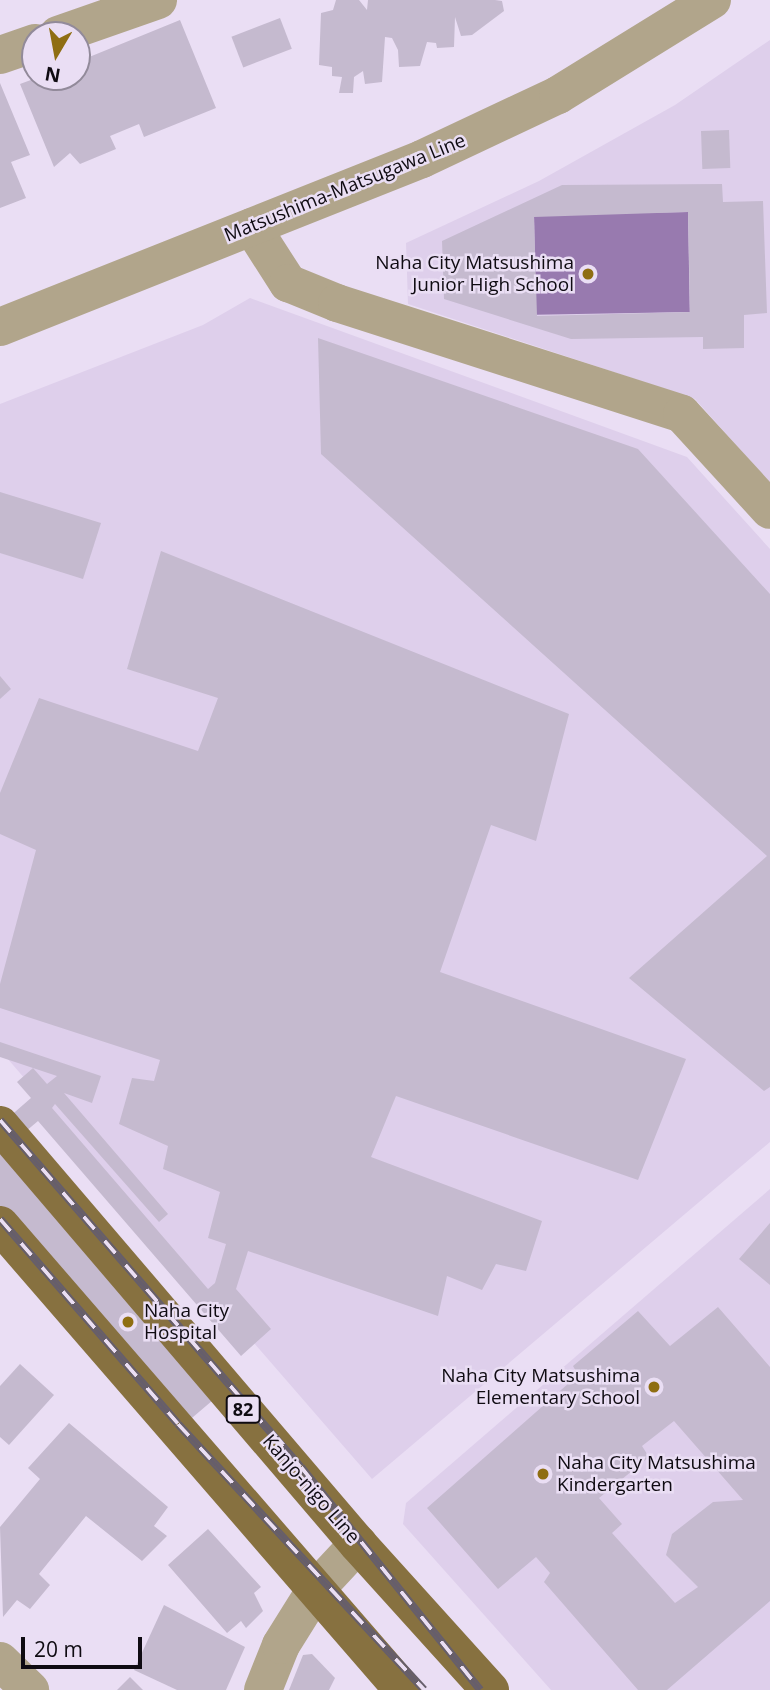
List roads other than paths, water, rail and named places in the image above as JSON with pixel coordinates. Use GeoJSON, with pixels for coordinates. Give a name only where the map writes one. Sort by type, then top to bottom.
{"type":"FeatureCollection","features":[{"type":"Feature","properties":{"kind":"main road","name":"Kanjo-nigo Line"},"geometry":{"type":"LineString","coordinates":[[0,1125],[358,1544],[490,1690]]}},
{"type":"Feature","properties":{"kind":"main road"},"geometry":{"type":"LineString","coordinates":[[0,1225],[403,1690]]}},
{"type":"Feature","properties":{"kind":"street"},"geometry":{"type":"LineString","coordinates":[[91,23],[158,0]]}},
{"type":"Feature","properties":{"kind":"street","name":"Matsushima-Matsugawa Line"},"geometry":{"type":"LineString","coordinates":[[0,327],[252,226],[376,180],[558,95],[712,0]]}},
{"type":"Feature","properties":{"kind":"street"},"geometry":{"type":"LineString","coordinates":[[0,55],[21,48]]}},
{"type":"Feature","properties":{"kind":"street"},"geometry":{"type":"LineString","coordinates":[[252,226],[288,283],[337,303],[682,414],[770,510]]}},
{"type":"Feature","properties":{"kind":"street"},"geometry":{"type":"LineString","coordinates":[[263,1690],[281,1645],[316,1589],[358,1544]]}},
{"type":"Feature","properties":{"kind":"street"},"geometry":{"type":"LineString","coordinates":[[0,1661],[30,1690]]}},
{"type":"Feature","properties":{"kind":"railway"},"geometry":{"type":"LineString","coordinates":[[0,1120],[301,1467],[480,1690]]}},
{"type":"Feature","properties":{"kind":"railway"},"geometry":{"type":"LineString","coordinates":[[0,1219],[178,1424],[424,1690]]}},
{"type":"Feature","properties":{"kind":"place","name":"Naha City Matsushima Junior High School"},"geometry":{"type":"Point","coordinates":[588,274]}},
{"type":"Feature","properties":{"kind":"place","name":"Naha City Hospital"},"geometry":{"type":"Point","coordinates":[128,1322]}},
{"type":"Feature","properties":{"kind":"place","name":"Naha City Matsushima Elementary School"},"geometry":{"type":"Point","coordinates":[654,1387]}},
{"type":"Feature","properties":{"kind":"place","name":"Naha City Matsushima Kindergarten"},"geometry":{"type":"Point","coordinates":[543,1474]}}]}
